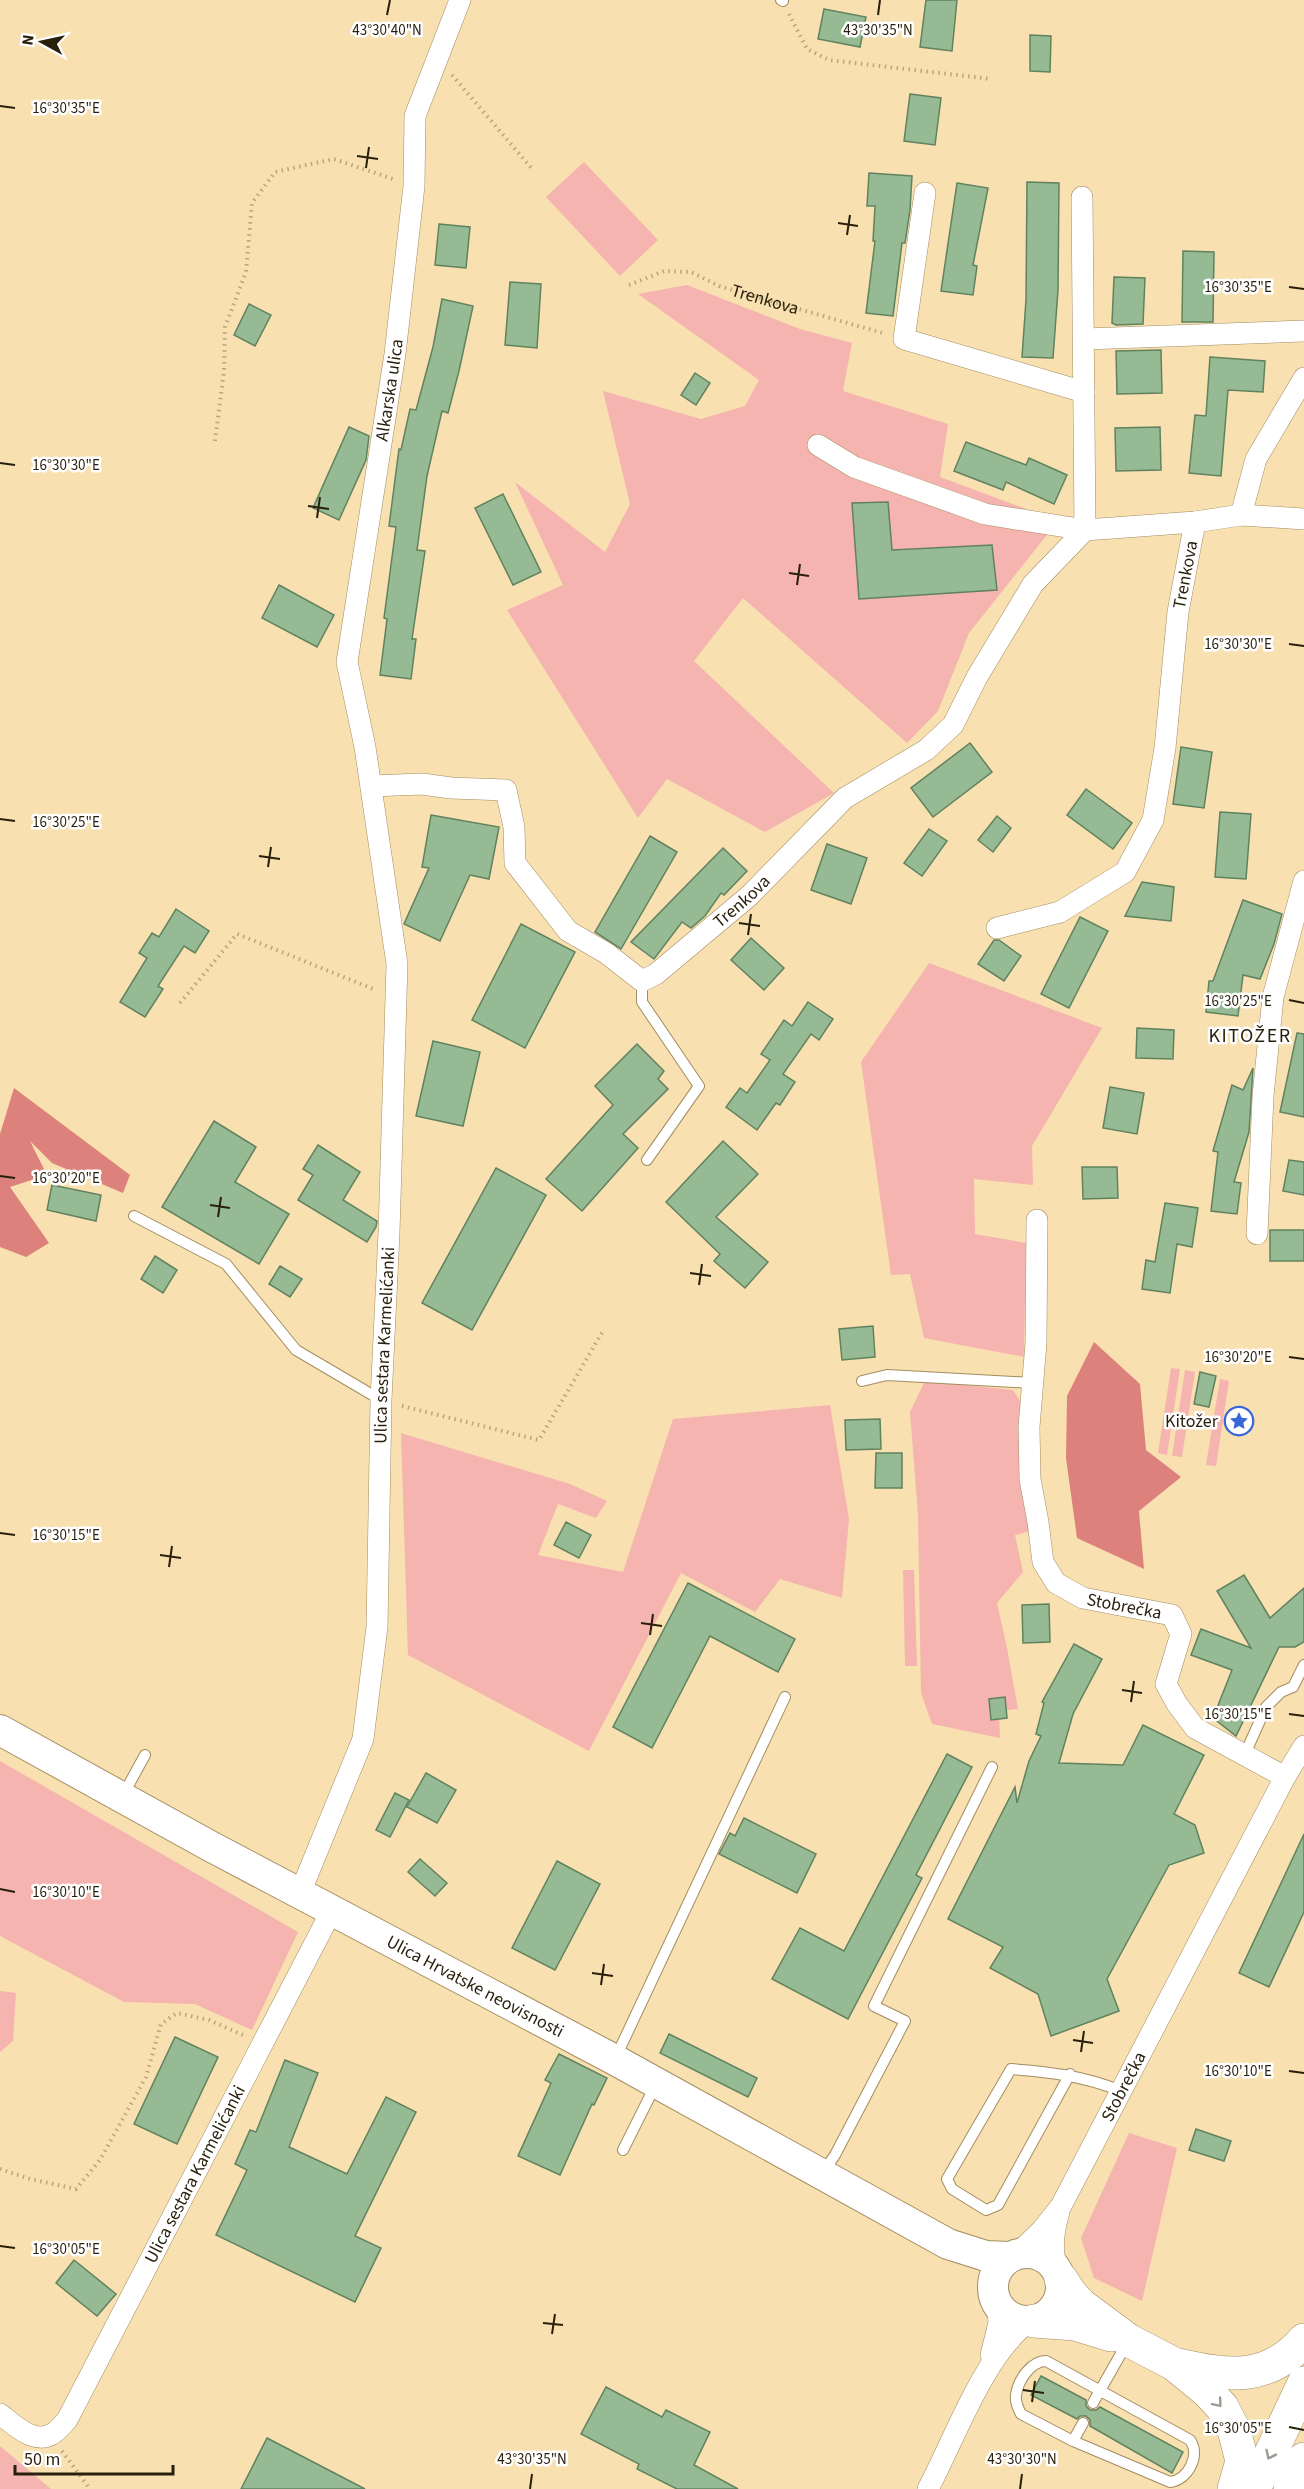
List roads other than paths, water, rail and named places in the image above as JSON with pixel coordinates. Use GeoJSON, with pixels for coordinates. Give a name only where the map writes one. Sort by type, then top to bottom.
{"type":"FeatureCollection","features":[{"type":"Feature","properties":{"kind":"highway"},"geometry":{"type":"LineString","coordinates":[[1059,2274],[1070,2293],[1081,2305],[1128,2340],[1174,2364],[1207,2391],[1222,2407],[1234,2430],[1242,2461],[1234,2489]]}},
{"type":"Feature","properties":{"kind":"highway"},"geometry":{"type":"LineString","coordinates":[[1031,2322],[1075,2324],[1128,2340]]}},
{"type":"Feature","properties":{"kind":"highway"},"geometry":{"type":"LineString","coordinates":[[1174,2364],[1216,2374],[1237,2375],[1260,2370],[1282,2361],[1304,2340]]}},
{"type":"Feature","properties":{"kind":"highway"},"geometry":{"type":"LineString","coordinates":[[1254,2489],[1304,2383]]}},
{"type":"Feature","properties":{"kind":"highway"},"geometry":{"type":"LineString","coordinates":[[1290,2489],[1304,2459]]}},
{"type":"Feature","properties":{"kind":"street","name":"Alkarska ulica"},"geometry":{"type":"LineString","coordinates":[[371,786],[347,662],[395,354],[414,186],[415,116],[460,0]]}},
{"type":"Feature","properties":{"kind":"street"},"geometry":{"type":"LineString","coordinates":[[925,193],[904,339],[1084,392]]}},
{"type":"Feature","properties":{"kind":"street"},"geometry":{"type":"LineString","coordinates":[[818,445],[854,467],[985,514],[1085,530],[1082,197]]}},
{"type":"Feature","properties":{"kind":"street"},"geometry":{"type":"LineString","coordinates":[[1085,339],[1304,331]]}},
{"type":"Feature","properties":{"kind":"street"},"geometry":{"type":"LineString","coordinates":[[1241,515],[1256,459],[1304,378]]}},
{"type":"Feature","properties":{"kind":"street","name":"Trenkova"},"geometry":{"type":"LineString","coordinates":[[642,981],[657,974],[749,896],[845,798],[926,750],[953,725],[977,677],[1033,584],[1085,530],[1195,522],[1241,515],[1304,519]]}},
{"type":"Feature","properties":{"kind":"street","name":"Trenkova"},"geometry":{"type":"LineString","coordinates":[[997,928],[1060,912],[1125,872],[1154,820],[1165,748],[1178,612],[1195,522]]}},
{"type":"Feature","properties":{"kind":"street"},"geometry":{"type":"LineString","coordinates":[[371,786],[422,784],[451,788],[506,790],[514,827],[515,863],[568,931],[606,953],[642,981]]}},
{"type":"Feature","properties":{"kind":"street","name":"Ulica sestara Karmelićanki"},"geometry":{"type":"LineString","coordinates":[[300,1893],[363,1739],[376,1628],[381,1400],[389,1233],[397,964],[371,786]]}},
{"type":"Feature","properties":{"kind":"street"},"geometry":{"type":"LineString","coordinates":[[1257,1234],[1263,1096],[1273,998],[1304,881]]}},
{"type":"Feature","properties":{"kind":"street","name":"Stobrečka"},"geometry":{"type":"LineString","coordinates":[[1037,1220],[1036,1343],[1029,1427],[1029,1479],[1038,1522],[1042,1562],[1056,1583],[1083,1598],[1172,1615],[1181,1634],[1166,1684],[1171,1694],[1195,1728],[1285,1777]]}},
{"type":"Feature","properties":{"kind":"street","name":"Ulica Hrvatske neovisnosti"},"geometry":{"type":"LineString","coordinates":[[0,1730],[615,2060],[948,2244],[986,2256],[1013,2256]]}},
{"type":"Feature","properties":{"kind":"street","name":"Stobrečka"},"geometry":{"type":"LineString","coordinates":[[1013,2256],[1042,2230],[1061,2206],[1285,1777],[1304,1746]]}},
{"type":"Feature","properties":{"kind":"street","name":"Ulica sestara Karmelićanki"},"geometry":{"type":"LineString","coordinates":[[0,2414],[21,2430],[38,2437],[51,2436],[67,2421],[332,1910]]}},
{"type":"Feature","properties":{"kind":"street","name":"Stobrečka"},"geometry":{"type":"LineString","coordinates":[[1059,2274],[1052,2255],[1061,2206]]}},
{"type":"Feature","properties":{"kind":"street","name":"Ulica Hrvatske neovisnosti"},"geometry":{"type":"LineString","coordinates":[[948,2244],[977,2270],[996,2302]]}},
{"type":"Feature","properties":{"kind":"street"},"geometry":{"type":"LineString","coordinates":[[928,2489],[983,2378],[1007,2342],[1031,2322],[1044,2317],[1053,2310],[1059,2301],[1059,2274],[1049,2261],[1039,2255],[1028,2252],[1013,2256],[1000,2265],[995,2274],[992,2285],[999,2323],[983,2378]]}},
{"type":"Feature","properties":{"kind":"street"},"geometry":{"type":"LineString","coordinates":[[996,2302],[1006,2315],[1031,2322]]}},
{"type":"Feature","properties":{"kind":"lane"},"geometry":{"type":"LineString","coordinates":[[642,981],[642,1002],[699,1086],[647,1160]]}},
{"type":"Feature","properties":{"kind":"lane"},"geometry":{"type":"LineString","coordinates":[[134,1216],[226,1264],[296,1350],[381,1400]]}},
{"type":"Feature","properties":{"kind":"lane"},"geometry":{"type":"LineString","coordinates":[[862,1381],[887,1375],[1033,1383]]}},
{"type":"Feature","properties":{"kind":"lane"},"geometry":{"type":"LineString","coordinates":[[1245,1754],[1266,1707],[1281,1692],[1293,1687],[1304,1665]]}},
{"type":"Feature","properties":{"kind":"lane"},"geometry":{"type":"LineString","coordinates":[[615,2060],[785,1697]]}},
{"type":"Feature","properties":{"kind":"lane"},"geometry":{"type":"LineString","coordinates":[[122,1797],[146,1755]]}},
{"type":"Feature","properties":{"kind":"lane"},"geometry":{"type":"LineString","coordinates":[[822,2174],[835,2155],[904,2021],[874,2006],[992,1767]]}},
{"type":"Feature","properties":{"kind":"lane"},"geometry":{"type":"LineString","coordinates":[[1070,2074],[998,2205],[986,2210],[952,2189],[947,2180],[1011,2070],[1070,2074],[1121,2091]]}},
{"type":"Feature","properties":{"kind":"lane"},"geometry":{"type":"LineString","coordinates":[[623,2150],[657,2083]]}},
{"type":"Feature","properties":{"kind":"lane"},"geometry":{"type":"LineString","coordinates":[[1093,2403],[1128,2340]]}},
{"type":"Feature","properties":{"kind":"lane"},"geometry":{"type":"LineString","coordinates":[[1038,2361],[1046,2361],[1190,2440],[1195,2447],[1195,2457],[1185,2476],[1178,2481],[1170,2482],[1073,2441],[1021,2414],[1017,2405],[1016,2393],[1030,2366],[1038,2361]]}},
{"type":"Feature","properties":{"kind":"lane"},"geometry":{"type":"LineString","coordinates":[[1073,2441],[1083,2422]]}},
{"type":"Feature","properties":{"kind":"place","name":"Kitožer"},"geometry":{"type":"Point","coordinates":[1239,1421]}},
{"type":"Feature","properties":{"kind":"district","name":"KITOŽER"},"geometry":{"type":"Point","coordinates":[1250,1035]}}]}
